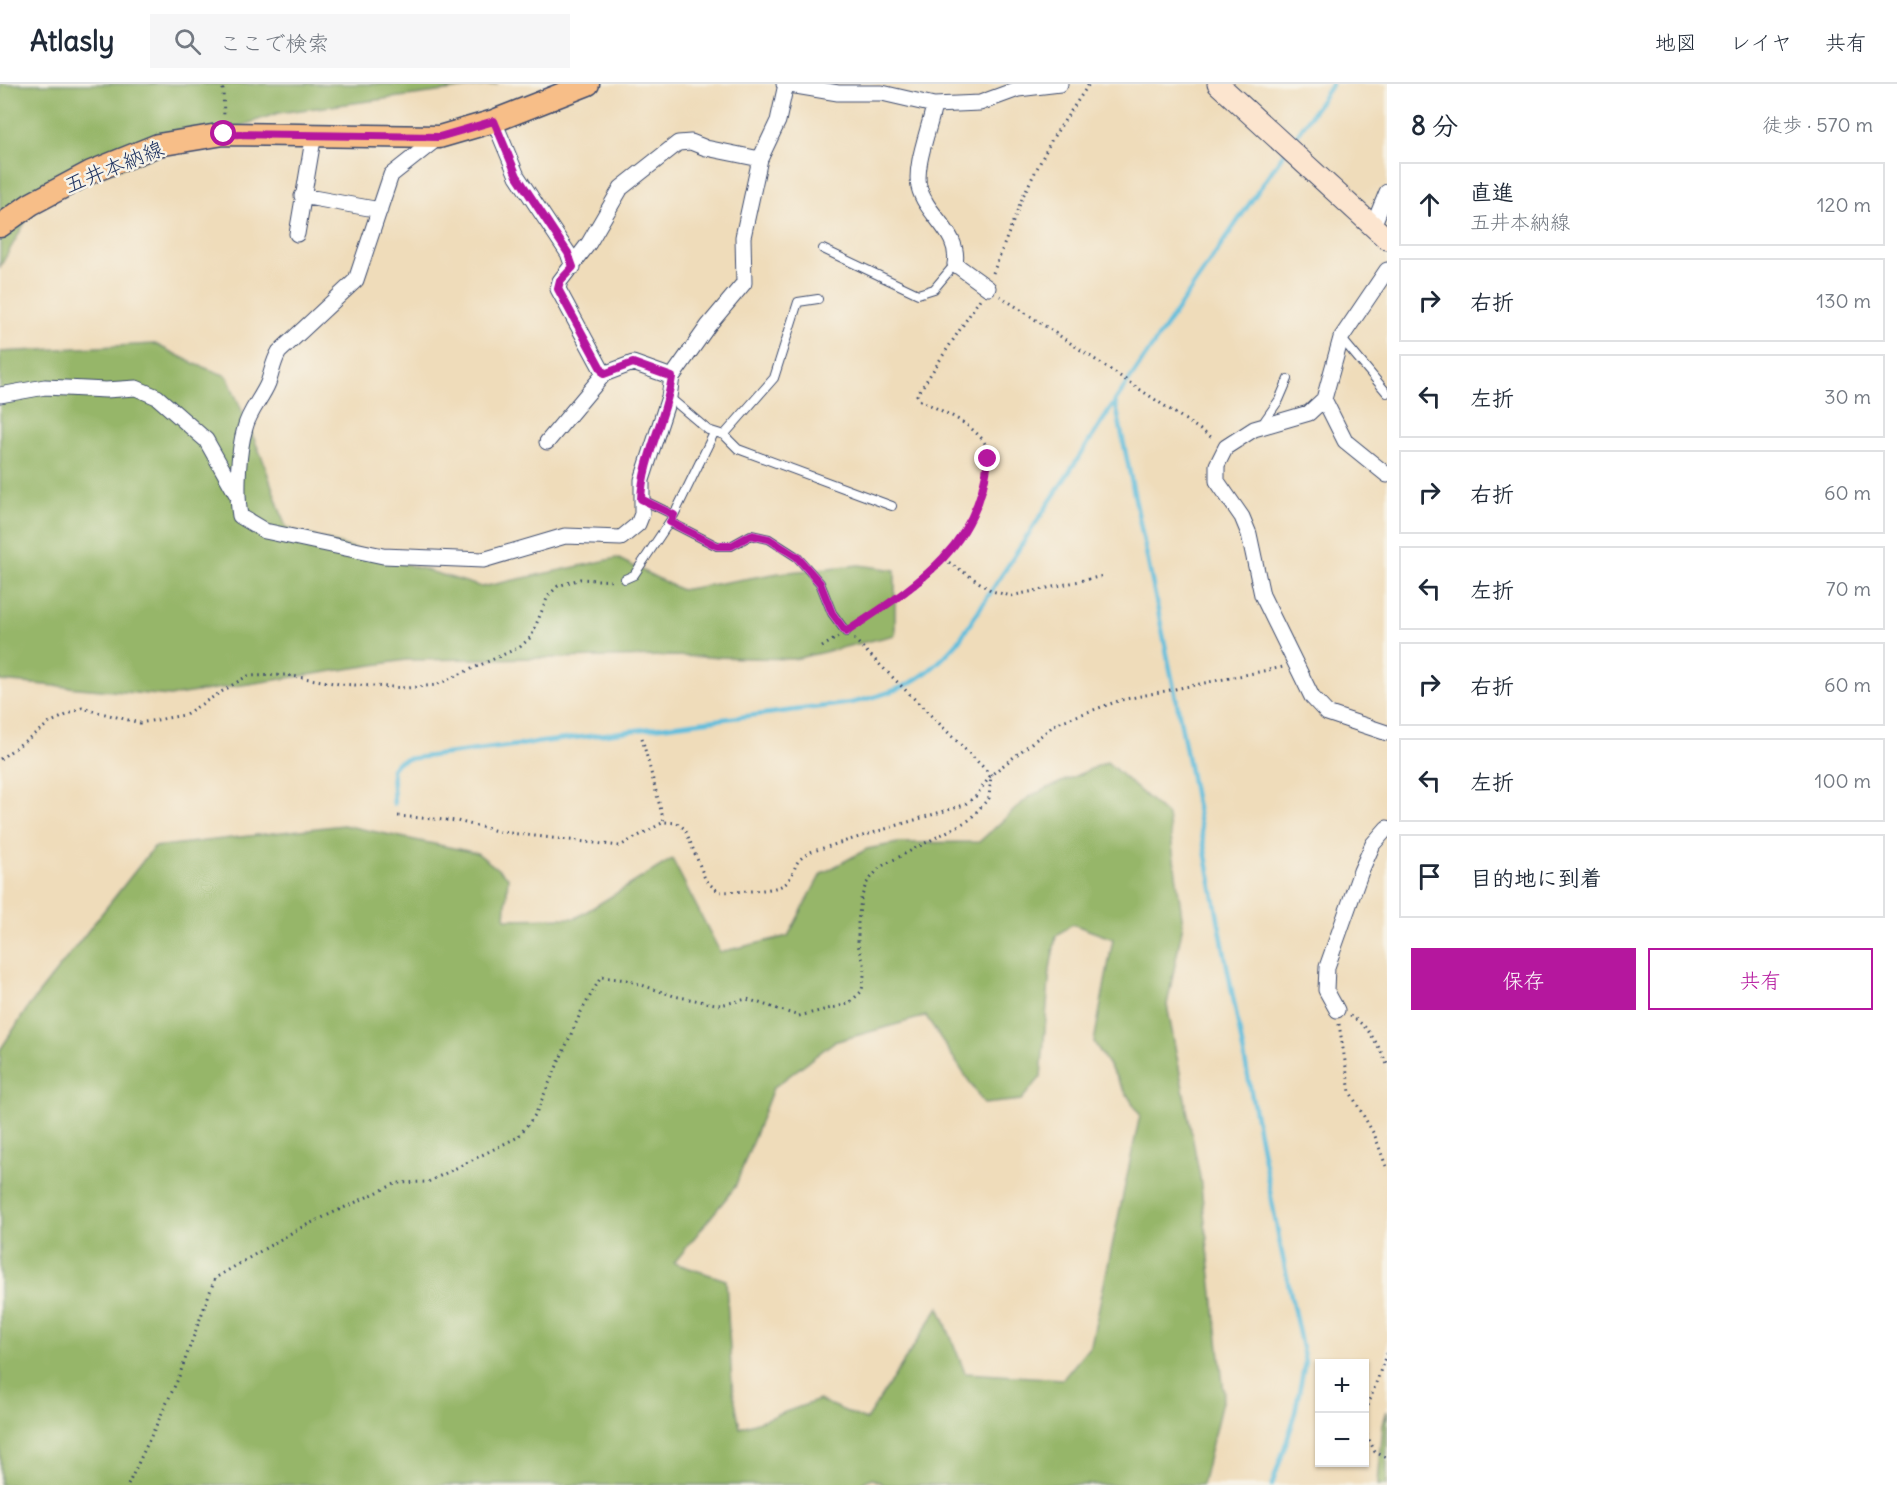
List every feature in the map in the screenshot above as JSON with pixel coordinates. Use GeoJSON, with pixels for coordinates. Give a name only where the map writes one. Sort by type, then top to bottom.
{"type":"FeatureCollection","features":[{"type":"Feature","properties":{"kind":"main road","name":"五井本納線"},"geometry":{"type":"LineString","coordinates":[[0,226],[32,204],[91,172],[158,145],[224,134],[439,137],[494,121],[588,84]]}},
{"type":"Feature","properties":{"kind":"main road"},"geometry":{"type":"LineString","coordinates":[[1218,84],[1380,232]]}},
{"type":"Feature","properties":{"kind":"street"},"geometry":{"type":"LineString","coordinates":[[439,137],[392,176],[356,280],[279,352],[272,363],[267,384],[256,400],[244,428],[237,495],[240,516],[265,531],[383,556],[483,560],[565,536],[621,538],[638,524],[642,480],[669,397],[672,377],[708,326],[744,283],[743,237],[760,159],[778,121],[785,84],[838,93],[882,93],[934,105],[980,103],[1018,89],[1060,84]]}},
{"type":"Feature","properties":{"kind":"street"},"geometry":{"type":"LineString","coordinates":[[934,105],[917,178],[927,206],[955,244],[957,253],[955,264],[988,288]]}},
{"type":"Feature","properties":{"kind":"street"},"geometry":{"type":"LineString","coordinates":[[494,121],[517,176],[568,253],[573,267]]}},
{"type":"Feature","properties":{"kind":"street"},"geometry":{"type":"LineString","coordinates":[[297,234],[314,134]]}},
{"type":"Feature","properties":{"kind":"street"},"geometry":{"type":"LineString","coordinates":[[604,374],[558,289],[560,281],[573,267],[621,188],[678,143],[691,142],[706,148],[760,159]]}},
{"type":"Feature","properties":{"kind":"street"},"geometry":{"type":"LineString","coordinates":[[1380,232],[1387,192]]}},
{"type":"Feature","properties":{"kind":"street"},"geometry":{"type":"LineString","coordinates":[[302,196],[380,210]]}},
{"type":"Feature","properties":{"kind":"street"},"geometry":{"type":"LineString","coordinates":[[1387,270],[1341,338],[1324,399],[1309,413],[1254,429],[1226,447],[1217,465],[1217,481],[1242,517],[1249,534],[1262,595],[1312,697],[1327,713],[1387,733]]}},
{"type":"Feature","properties":{"kind":"street"},"geometry":{"type":"LineString","coordinates":[[548,442],[604,374],[633,363],[672,377]]}},
{"type":"Feature","properties":{"kind":"street"},"geometry":{"type":"LineString","coordinates":[[0,395],[45,387],[106,390],[136,388],[146,392],[157,397],[206,441],[237,495]]}},
{"type":"Feature","properties":{"kind":"street"},"geometry":{"type":"LineString","coordinates":[[1324,399],[1345,441],[1387,475]]}},
{"type":"Feature","properties":{"kind":"street"},"geometry":{"type":"LineString","coordinates":[[1337,1010],[1326,990],[1327,967],[1361,871],[1373,844],[1387,828]]}},
{"type":"Feature","properties":{"kind":"lane"},"geometry":{"type":"LineString","coordinates":[[823,249],[918,294],[934,289],[955,264]]}},
{"type":"Feature","properties":{"kind":"lane"},"geometry":{"type":"LineString","coordinates":[[724,435],[774,378],[798,302],[818,299]]}},
{"type":"Feature","properties":{"kind":"lane"},"geometry":{"type":"LineString","coordinates":[[1341,338],[1387,393]]}},
{"type":"Feature","properties":{"kind":"lane"},"geometry":{"type":"LineString","coordinates":[[1266,425],[1265,420],[1279,400],[1288,379]]}},
{"type":"Feature","properties":{"kind":"lane"},"geometry":{"type":"LineString","coordinates":[[669,397],[714,433],[724,435],[738,448],[892,506]]}},
{"type":"Feature","properties":{"kind":"lane"},"geometry":{"type":"LineString","coordinates":[[626,579],[634,575],[672,518],[714,433]]}},
{"type":"Feature","properties":{"kind":"lane"},"geometry":{"type":"LineString","coordinates":[[641,499],[717,546],[731,546],[751,535],[769,539],[797,557],[820,583],[832,613],[846,632]]}},
{"type":"Feature","properties":{"kind":"path"},"geometry":{"type":"LineString","coordinates":[[219,84],[223,90],[224,134]]}},
{"type":"Feature","properties":{"kind":"path"},"geometry":{"type":"LineString","coordinates":[[822,647],[932,572],[944,559],[973,514],[986,478],[988,459],[984,441],[965,423],[920,400],[917,395],[988,288],[1023,196],[1052,138],[1089,84]]}},
{"type":"Feature","properties":{"kind":"path"},"geometry":{"type":"LineString","coordinates":[[988,288],[1226,447]]}},
{"type":"Feature","properties":{"kind":"path"},"geometry":{"type":"LineString","coordinates":[[944,559],[992,591],[1011,596],[1103,576]]}},
{"type":"Feature","properties":{"kind":"path"},"geometry":{"type":"LineString","coordinates":[[0,759],[51,722],[82,708],[140,723],[184,715],[247,676],[287,675],[339,684],[406,688],[436,685],[520,647],[531,637],[548,596],[558,586],[580,579],[610,582],[626,579]]}},
{"type":"Feature","properties":{"kind":"path"},"geometry":{"type":"LineString","coordinates":[[846,632],[991,775]]}},
{"type":"Feature","properties":{"kind":"path"},"geometry":{"type":"LineString","coordinates":[[398,816],[457,821],[501,832],[620,846],[664,822],[677,823],[685,829],[706,881],[719,892],[778,888],[788,882],[796,861],[810,852],[964,805],[976,796],[991,775],[1057,723],[1110,704],[1296,664]]}},
{"type":"Feature","properties":{"kind":"path"},"geometry":{"type":"LineString","coordinates":[[642,738],[664,822]]}},
{"type":"Feature","properties":{"kind":"path"},"geometry":{"type":"LineString","coordinates":[[128,1485],[178,1378],[215,1278],[298,1228],[397,1183],[428,1182],[518,1137],[535,1115],[581,1011],[601,977],[627,980],[674,996],[720,1005],[747,999],[799,1016],[848,1004],[862,991],[865,967],[858,945],[858,922],[861,899],[866,884],[880,867],[969,820],[989,798],[991,775]]}},
{"type":"Feature","properties":{"kind":"path"},"geometry":{"type":"LineString","coordinates":[[1337,1010],[1359,1020],[1376,1041],[1387,1064]]}},
{"type":"Feature","properties":{"kind":"path"},"geometry":{"type":"LineString","coordinates":[[1337,1010],[1350,1092],[1375,1136],[1387,1169]]}},
{"type":"Feature","properties":{"kind":"path"},"geometry":{"type":"LineString","coordinates":[[1366,1413],[1387,1352]]}},
{"type":"Feature","properties":{"kind":"path"},"geometry":{"type":"LineString","coordinates":[[1369,1438],[1375,1452],[1387,1458]]}},
{"type":"Feature","properties":{"kind":"green space"},"geometry":{"type":"Polygon","coordinates":[[[0,84],[498,84],[278,113],[40,196],[0,267],[0,84]]]}},
{"type":"Feature","properties":{"kind":"green space"},"geometry":{"type":"Polygon","coordinates":[[[155,344],[195,364],[227,376],[263,460],[286,528],[482,587],[617,558],[681,590],[779,573],[859,565],[895,570],[895,635],[795,659],[671,656],[406,660],[170,696],[0,681],[0,352],[155,344]]]}},
{"type":"Feature","properties":{"kind":"green space"},"geometry":{"type":"Polygon","coordinates":[[[1107,762],[1168,816],[1183,924],[1167,1005],[1200,1177],[1224,1393],[1202,1485],[885,1485],[871,1478],[859,1485],[0,1485],[0,1050],[29,1006],[154,847],[343,825],[477,853],[508,877],[505,919],[576,918],[672,859],[720,952],[788,936],[821,874],[867,849],[898,843],[979,842],[1030,796],[1107,762]],[[1072,924],[1056,936],[1050,969],[1041,1077],[1021,1100],[984,1104],[926,1016],[834,1042],[773,1088],[735,1187],[674,1263],[726,1280],[732,1385],[740,1428],[819,1400],[866,1420],[939,1307],[965,1373],[1063,1379],[1091,1345],[1140,1115],[1094,1042],[1113,939],[1072,924]]]}},
{"type":"Feature","properties":{"kind":"green space"},"geometry":{"type":"Polygon","coordinates":[[[1387,1411],[1387,1485],[1378,1485],[1383,1424],[1387,1411]]]}},
{"type":"Feature","properties":{"kind":"waterway"},"geometry":{"type":"LineString","coordinates":[[1291,144],[1332,84]]}},
{"type":"Feature","properties":{"kind":"waterway"},"geometry":{"type":"LineString","coordinates":[[1272,1485],[1293,1422],[1305,1362],[1280,1244],[1176,698],[1115,401],[1284,153]]}},
{"type":"Feature","properties":{"kind":"waterway"},"geometry":{"type":"LineString","coordinates":[[394,804],[392,769],[398,762],[407,759],[851,703],[884,694],[911,683],[934,667],[958,642],[1115,402]]}},
{"type":"Feature","properties":{"kind":"route"},"geometry":{"type":"LineString","coordinates":[[224,134],[439,137],[494,121],[517,176],[568,253],[573,267],[560,281],[558,289],[593,358],[604,374],[633,363],[672,377],[669,397],[642,480],[641,499],[674,515],[670,522],[717,546],[731,546],[751,535],[758,535],[769,539],[797,557],[820,583],[832,613],[846,632],[932,572],[944,559],[973,514],[982,493],[988,459]]}}]}
